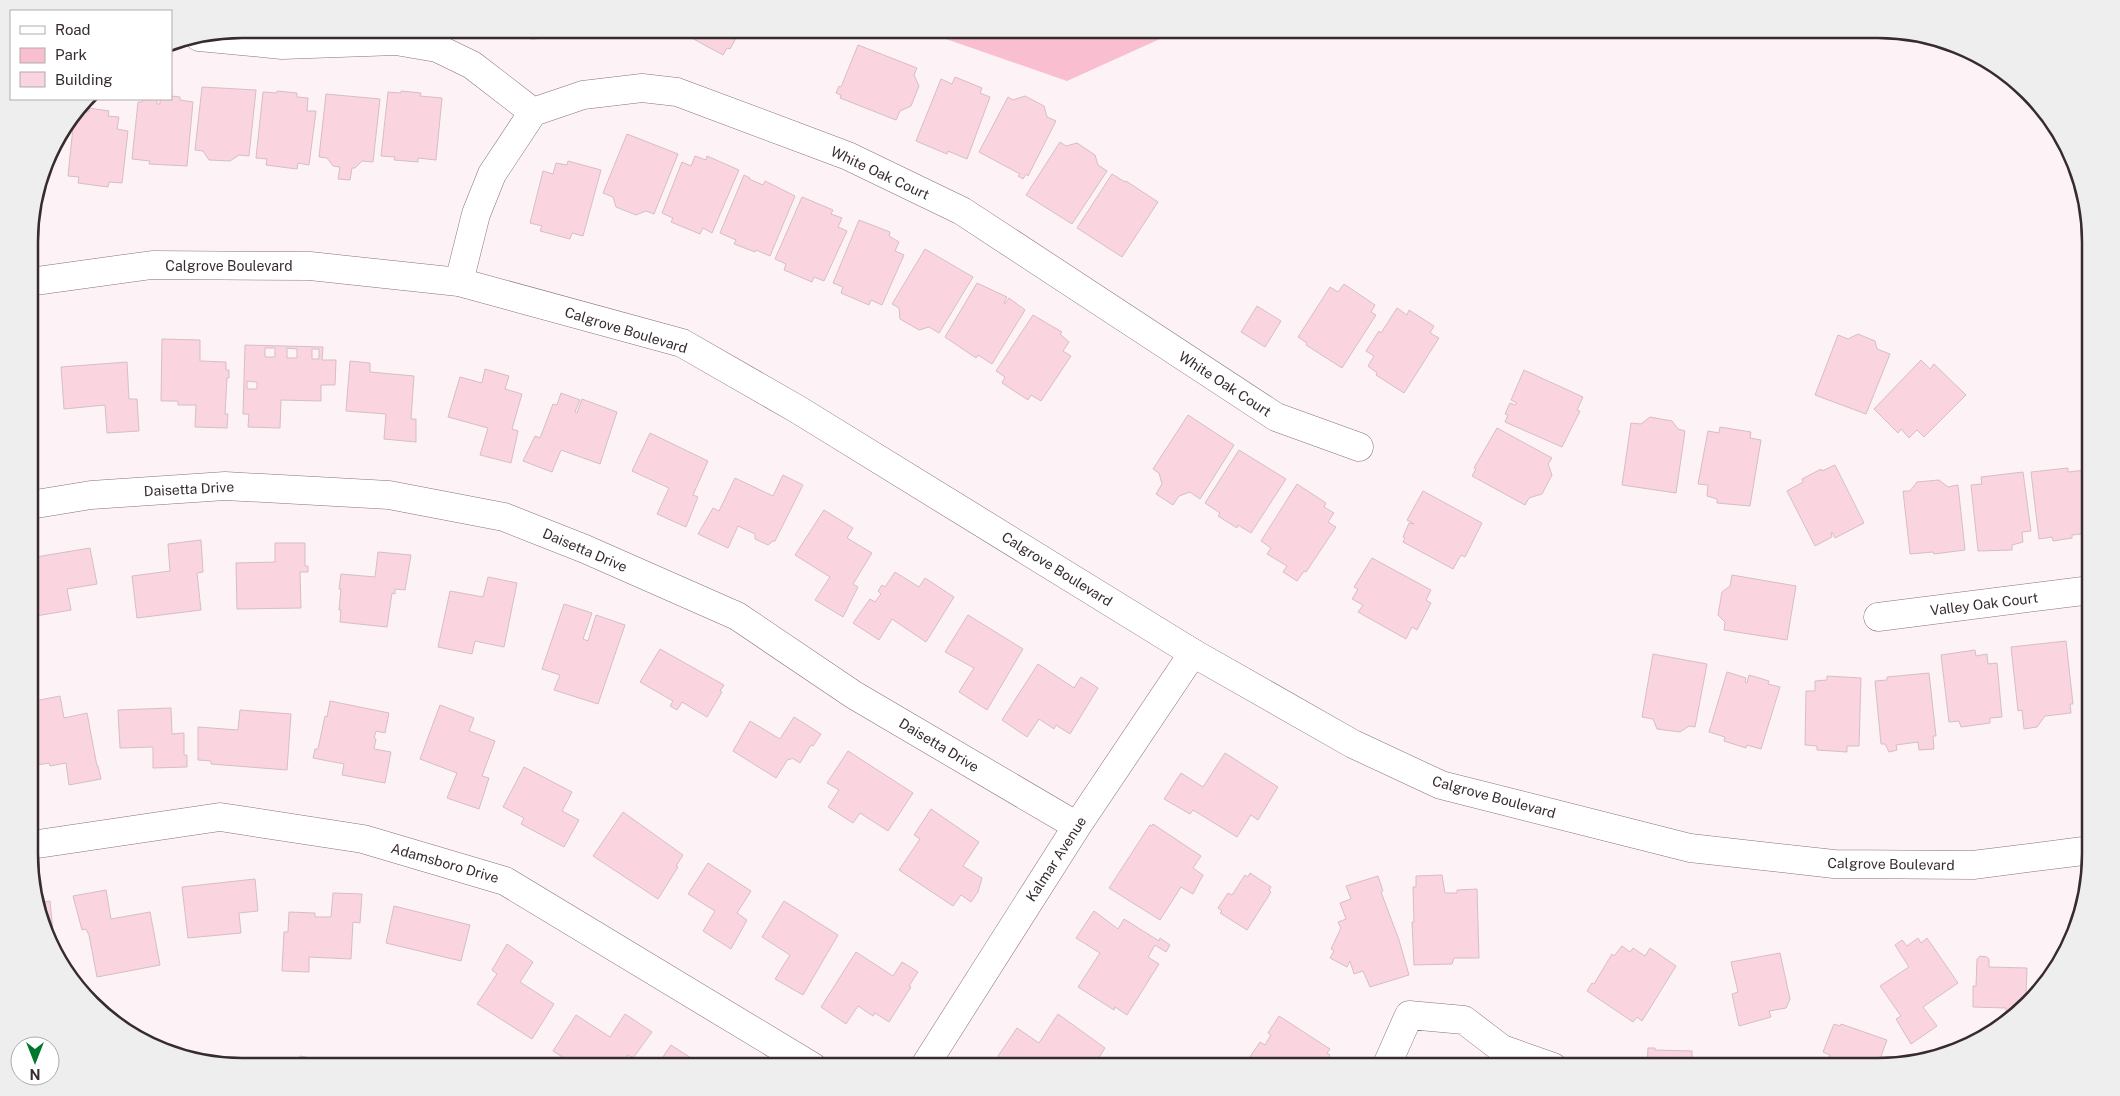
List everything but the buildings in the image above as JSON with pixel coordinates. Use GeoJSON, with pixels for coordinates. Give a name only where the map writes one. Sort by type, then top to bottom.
{"type":"FeatureCollection","features":[{"type":"Feature","properties":{"kind":"street"},"geometry":{"type":"LineString","coordinates":[[218,39],[282,45],[396,41],[438,48],[472,65],[533,112],[492,174],[476,214],[459,282]]}},
{"type":"Feature","properties":{"kind":"street","name":"White Oak Court"},"geometry":{"type":"LineString","coordinates":[[533,112],[583,95],[642,88],[677,92],[848,156],[962,211],[1276,417],[1359,447]]}},
{"type":"Feature","properties":{"kind":"street","name":"Calgrove Boulevard"},"geometry":{"type":"LineString","coordinates":[[38,281],[152,266],[310,266],[459,282],[682,343],[797,409],[1193,653],[1353,744],[1441,785],[1690,848],[1834,864],[1972,865],[2082,851]]}},
{"type":"Feature","properties":{"kind":"street","name":"Daisetta Drive"},"geometry":{"type":"LineString","coordinates":[[38,505],[91,495],[225,486],[389,495],[504,517],[585,549],[737,616],[854,695],[1077,826]]}},
{"type":"Feature","properties":{"kind":"street","name":"Valley Oak Court"},"geometry":{"type":"LineString","coordinates":[[1878,617],[2082,591]]}},
{"type":"Feature","properties":{"kind":"street","name":"Kalmar Avenue"},"geometry":{"type":"LineString","coordinates":[[930,1058],[1077,826],[1193,653]]}},
{"type":"Feature","properties":{"kind":"street","name":"Adamsboro Drive"},"geometry":{"type":"LineString","coordinates":[[38,844],[220,817],[363,839],[505,881],[797,1058]]}},
{"type":"Feature","properties":{"kind":"street"},"geometry":{"type":"LineString","coordinates":[[1390,1058],[1409,1015],[1464,1020],[1502,1049],[1528,1058]]}},
{"type":"Feature","properties":{"kind":"green space"},"geometry":{"type":"Polygon","coordinates":[[[943,38],[1162,38],[1067,81],[943,38]]]}}]}
